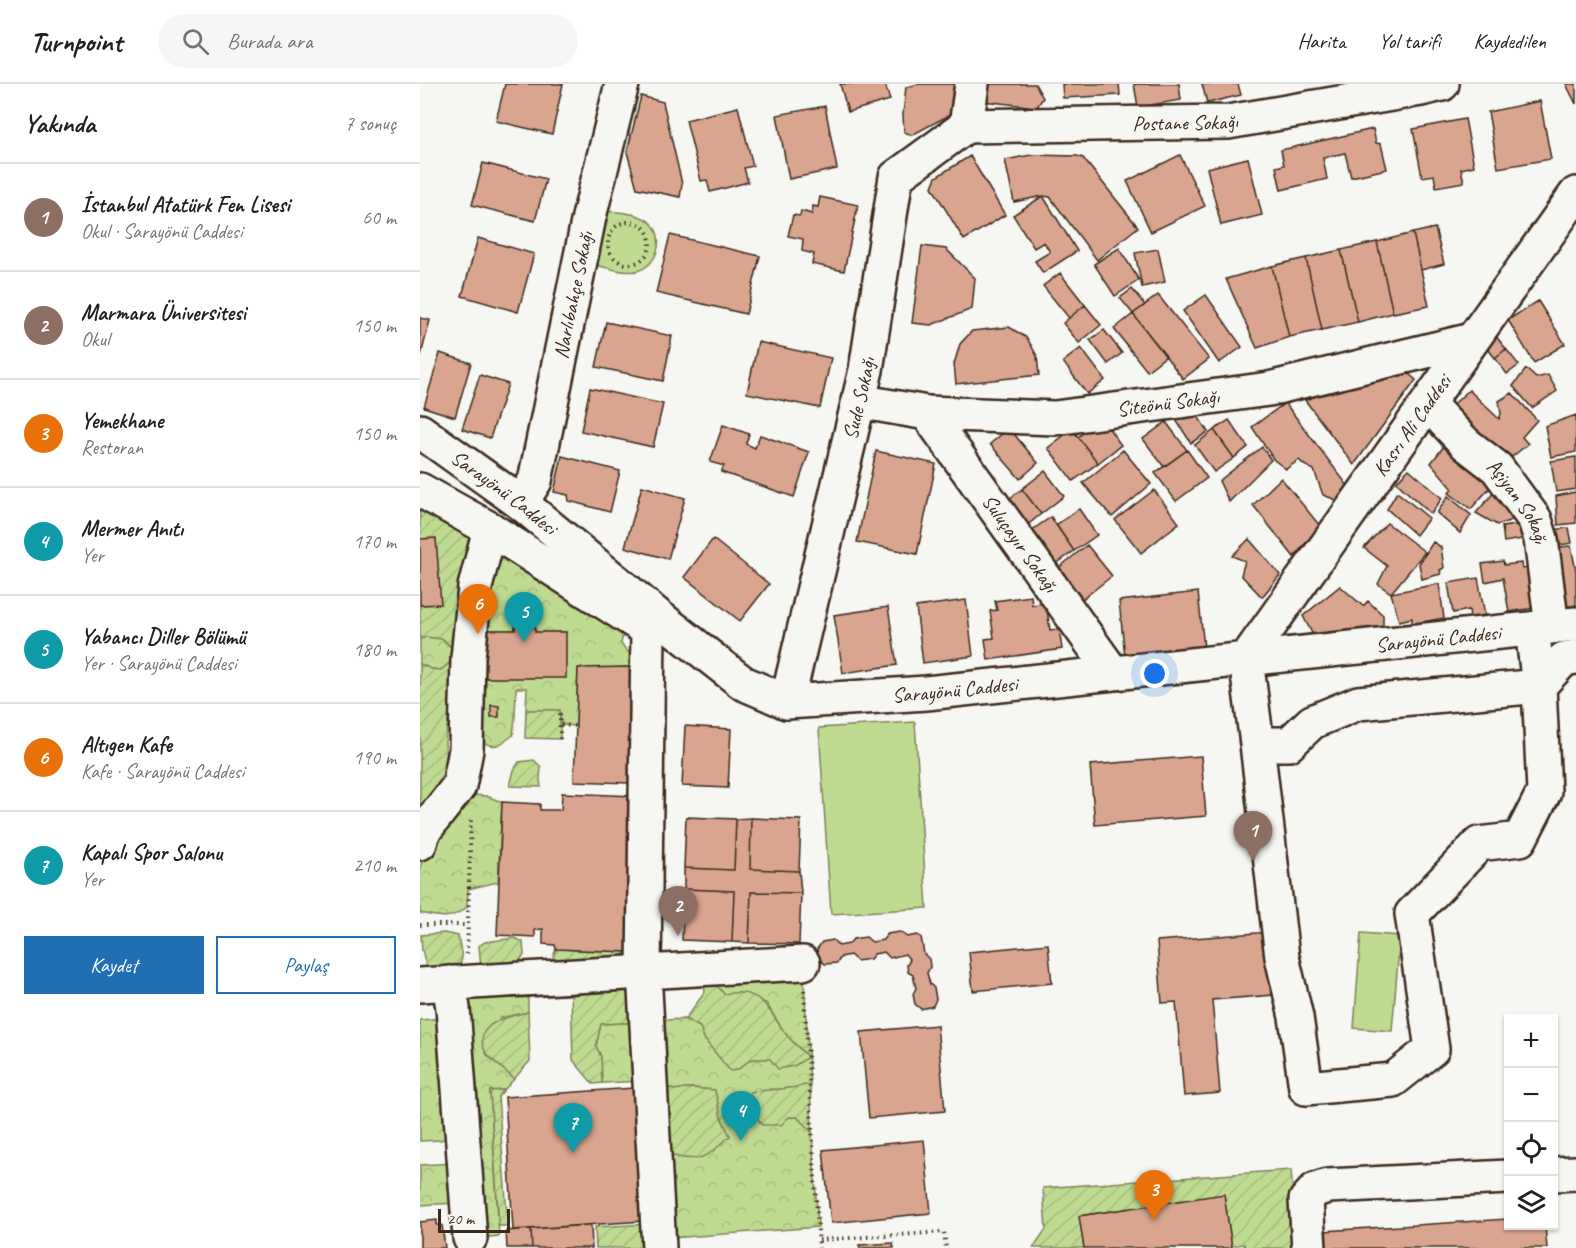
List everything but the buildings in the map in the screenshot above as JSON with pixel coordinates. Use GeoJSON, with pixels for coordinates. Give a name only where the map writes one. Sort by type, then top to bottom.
{"type":"FeatureCollection","features":[{"type":"Feature","properties":{"kind":"street","name":"Narlıbahçe Sokağı"},"geometry":{"type":"LineString","coordinates":[[521,503],[535,482],[589,217],[622,84]]}},
{"type":"Feature","properties":{"kind":"street"},"geometry":{"type":"LineString","coordinates":[[966,126],[972,84]]}},
{"type":"Feature","properties":{"kind":"street","name":"Postane Sokağı"},"geometry":{"type":"LineString","coordinates":[[966,126],[1228,122],[1442,84]]}},
{"type":"Feature","properties":{"kind":"street","name":"Sude Sokağı"},"geometry":{"type":"LineString","coordinates":[[787,702],[866,370],[896,177],[966,126]]}},
{"type":"Feature","properties":{"kind":"street","name":"Kasrı Ali Caddesi"},"geometry":{"type":"LineString","coordinates":[[1246,659],[1576,194]]}},
{"type":"Feature","properties":{"kind":"street","name":"Siteönü Sokağı"},"geometry":{"type":"LineString","coordinates":[[858,401],[927,413],[1055,418],[1269,388],[1472,340]]}},
{"type":"Feature","properties":{"kind":"street","name":"Aşiyan Sokağı"},"geometry":{"type":"LineString","coordinates":[[1257,744],[1282,957],[1296,1017],[1306,1088],[1393,1080],[1432,1049],[1412,914],[1479,844],[1520,839],[1544,792],[1539,686],[1554,627],[1541,539],[1535,520],[1497,468],[1466,444],[1428,404]]}},
{"type":"Feature","properties":{"kind":"street","name":"Suluçayır Sokağı"},"geometry":{"type":"LineString","coordinates":[[927,413],[1113,673]]}},
{"type":"Feature","properties":{"kind":"street","name":"Sarayönü Caddesi"},"geometry":{"type":"LineString","coordinates":[[420,431],[521,503],[658,617],[743,683],[787,702],[926,693],[1554,627]]}},
{"type":"Feature","properties":{"kind":"street"},"geometry":{"type":"LineString","coordinates":[[420,490],[490,530],[648,630],[644,979],[658,1248]]}},
{"type":"Feature","properties":{"kind":"street"},"geometry":{"type":"LineString","coordinates":[[420,843],[423,832],[459,786],[466,750],[468,657],[474,587],[490,530]]}},
{"type":"Feature","properties":{"kind":"street"},"geometry":{"type":"LineString","coordinates":[[1246,659],[1257,744],[1289,744],[1312,722],[1358,703],[1539,686],[1564,659],[1576,657]]}},
{"type":"Feature","properties":{"kind":"street"},"geometry":{"type":"LineString","coordinates":[[420,1003],[447,988],[644,979],[802,963]]}},
{"type":"Feature","properties":{"kind":"street"},"geometry":{"type":"LineString","coordinates":[[447,988],[470,1238]]}},
{"type":"Feature","properties":{"kind":"street"},"geometry":{"type":"LineString","coordinates":[[1558,1174],[1576,1173]]}},
{"type":"Feature","properties":{"kind":"street"},"geometry":{"type":"LineString","coordinates":[[1309,1248],[1306,1200],[1315,1190],[1328,1186],[1504,1177]]}},
{"type":"Feature","properties":{"kind":"path"},"geometry":{"type":"LineString","coordinates":[[623,223],[634,223],[644,228],[649,238],[649,248],[644,258],[635,263],[624,264],[615,259],[609,249],[608,238],[614,228],[623,223]]}},
{"type":"Feature","properties":{"kind":"path"},"geometry":{"type":"LineString","coordinates":[[560,710],[560,739]]}},
{"type":"Feature","properties":{"kind":"path"},"geometry":{"type":"LineString","coordinates":[[561,725],[576,726]]}},
{"type":"Feature","properties":{"kind":"path"},"geometry":{"type":"LineString","coordinates":[[447,988],[467,925],[472,807]]}},
{"type":"Feature","properties":{"kind":"path"},"geometry":{"type":"LineString","coordinates":[[420,925],[467,925]]}},
{"type":"Feature","properties":{"kind":"path"},"geometry":{"type":"LineString","coordinates":[[802,963],[819,1248]]}},
{"type":"Feature","properties":{"kind":"path"},"geometry":{"type":"LineString","coordinates":[[819,1240],[944,1232],[946,1248]]}},
{"type":"Feature","properties":{"kind":"green space"},"geometry":{"type":"Polygon","coordinates":[[[607,211],[641,217],[656,229],[657,251],[649,264],[636,271],[626,272],[595,265],[607,211]]]}},
{"type":"Feature","properties":{"kind":"green space"},"geometry":{"type":"Polygon","coordinates":[[[420,496],[458,525],[470,539],[471,565],[445,742],[448,772],[420,814],[420,664],[441,670],[453,660],[451,647],[443,639],[426,637],[420,639],[420,605],[440,604],[420,539],[420,496]]]}},
{"type":"Feature","properties":{"kind":"green space"},"geometry":{"type":"Polygon","coordinates":[[[504,549],[624,629],[621,644],[630,654],[632,667],[578,668],[576,726],[561,725],[560,710],[526,710],[527,688],[516,688],[513,735],[493,746],[481,740],[482,678],[565,632],[535,632],[534,626],[515,626],[515,630],[482,630],[480,586],[504,549]]]}},
{"type":"Feature","properties":{"kind":"green space"},"geometry":{"type":"Polygon","coordinates":[[[426,637],[443,639],[451,647],[453,660],[441,670],[420,664],[420,639],[426,637]]]}},
{"type":"Feature","properties":{"kind":"green space"},"geometry":{"type":"Polygon","coordinates":[[[526,710],[560,710],[560,739],[525,738],[526,710]]]}},
{"type":"Feature","properties":{"kind":"green space"},"geometry":{"type":"Polygon","coordinates":[[[915,722],[927,908],[831,914],[819,728],[915,722]]]}},
{"type":"Feature","properties":{"kind":"green space"},"geometry":{"type":"Polygon","coordinates":[[[534,760],[541,767],[541,787],[510,786],[514,770],[519,762],[534,760]]]}},
{"type":"Feature","properties":{"kind":"green space"},"geometry":{"type":"Polygon","coordinates":[[[472,795],[486,796],[502,802],[498,882],[468,889],[467,907],[456,914],[439,917],[420,913],[420,870],[423,856],[472,795]]]}},
{"type":"Feature","properties":{"kind":"green space"},"geometry":{"type":"Polygon","coordinates":[[[444,933],[458,936],[462,958],[458,971],[428,973],[421,935],[444,933]]]}},
{"type":"Feature","properties":{"kind":"green space"},"geometry":{"type":"Polygon","coordinates":[[[1361,933],[1400,936],[1392,1031],[1354,1028],[1361,933]]]}},
{"type":"Feature","properties":{"kind":"green space"},"geometry":{"type":"Polygon","coordinates":[[[515,938],[523,942],[524,955],[517,965],[481,968],[479,946],[485,942],[515,938]]]}},
{"type":"Feature","properties":{"kind":"green space"},"geometry":{"type":"Polygon","coordinates":[[[556,949],[628,952],[618,957],[550,965],[556,949]]]}},
{"type":"Feature","properties":{"kind":"green space"},"geometry":{"type":"Polygon","coordinates":[[[803,963],[810,1084],[788,1090],[770,1089],[789,1117],[797,1117],[812,1132],[818,1227],[658,1239],[653,1136],[730,1136],[721,1117],[714,1090],[690,1088],[674,1090],[650,1080],[646,1021],[685,1019],[700,1027],[705,1040],[737,1070],[751,1059],[808,1057],[786,1035],[766,1003],[724,994],[714,983],[803,963]]]}},
{"type":"Feature","properties":{"kind":"green space"},"geometry":{"type":"Polygon","coordinates":[[[703,969],[724,994],[747,994],[762,1002],[788,1036],[808,1057],[794,1066],[778,1069],[770,1059],[751,1059],[737,1070],[730,1071],[705,1040],[700,1027],[685,1019],[705,992],[703,969]]]}},
{"type":"Feature","properties":{"kind":"green space"},"geometry":{"type":"Polygon","coordinates":[[[638,988],[640,1022],[601,1024],[596,1046],[601,1057],[602,1083],[593,1084],[573,1060],[571,993],[638,988]]]}},
{"type":"Feature","properties":{"kind":"green space"},"geometry":{"type":"Polygon","coordinates":[[[528,996],[528,1012],[500,1018],[487,1055],[514,1079],[504,1090],[490,1091],[499,1236],[478,1238],[463,1000],[528,996]]]}},
{"type":"Feature","properties":{"kind":"green space"},"geometry":{"type":"Polygon","coordinates":[[[528,1012],[530,1061],[514,1079],[486,1053],[482,1043],[483,1035],[494,1023],[528,1012]]]}},
{"type":"Feature","properties":{"kind":"green space"},"geometry":{"type":"Polygon","coordinates":[[[444,1018],[449,1136],[441,1140],[420,1141],[420,1020],[444,1018]]]}},
{"type":"Feature","properties":{"kind":"green space"},"geometry":{"type":"Polygon","coordinates":[[[640,1022],[642,1081],[602,1083],[601,1057],[596,1046],[601,1024],[640,1022]]]}},
{"type":"Feature","properties":{"kind":"green space"},"geometry":{"type":"Polygon","coordinates":[[[650,1080],[674,1090],[690,1088],[715,1090],[721,1117],[730,1136],[704,1156],[690,1159],[670,1155],[650,1080]]]}},
{"type":"Feature","properties":{"kind":"green space"},"geometry":{"type":"Polygon","coordinates":[[[810,1084],[812,1132],[797,1117],[789,1117],[781,1125],[762,1125],[751,1108],[750,1092],[810,1084]]]}},
{"type":"Feature","properties":{"kind":"green space"},"geometry":{"type":"Polygon","coordinates":[[[504,1090],[498,1097],[508,1226],[499,1226],[490,1091],[504,1090]]]}},
{"type":"Feature","properties":{"kind":"green space"},"geometry":{"type":"Polygon","coordinates":[[[454,1163],[456,1203],[420,1205],[420,1165],[454,1163]]]}},
{"type":"Feature","properties":{"kind":"green space"},"geometry":{"type":"Polygon","coordinates":[[[1291,1170],[1297,1248],[1245,1248],[1244,1244],[1232,1246],[1224,1195],[1079,1216],[1084,1248],[1033,1248],[1046,1229],[1043,1188],[1291,1170]]]}},
{"type":"Feature","properties":{"kind":"green space"},"geometry":{"type":"Polygon","coordinates":[[[649,1224],[650,1248],[596,1248],[595,1227],[649,1224]]]}},
{"type":"Feature","properties":{"kind":"place","name":"Altıgen Kafe"},"geometry":{"type":"Point","coordinates":[478,634]}},
{"type":"Feature","properties":{"kind":"place","name":"Yabancı Diller Bölümü"},"geometry":{"type":"Point","coordinates":[524,642]}},
{"type":"Feature","properties":{"kind":"place","name":"İstanbul Atatürk Fen Lisesi"},"geometry":{"type":"Point","coordinates":[1253,861]}},
{"type":"Feature","properties":{"kind":"place","name":"Marmara Üniversitesi"},"geometry":{"type":"Point","coordinates":[678,936]}},
{"type":"Feature","properties":{"kind":"place","name":"Mermer Anıtı"},"geometry":{"type":"Point","coordinates":[741,1141]}},
{"type":"Feature","properties":{"kind":"place","name":"Kapalı Spor Salonu"},"geometry":{"type":"Point","coordinates":[573,1153]}},
{"type":"Feature","properties":{"kind":"place","name":"Yemekhane"},"geometry":{"type":"Point","coordinates":[1154,1220]}}]}
